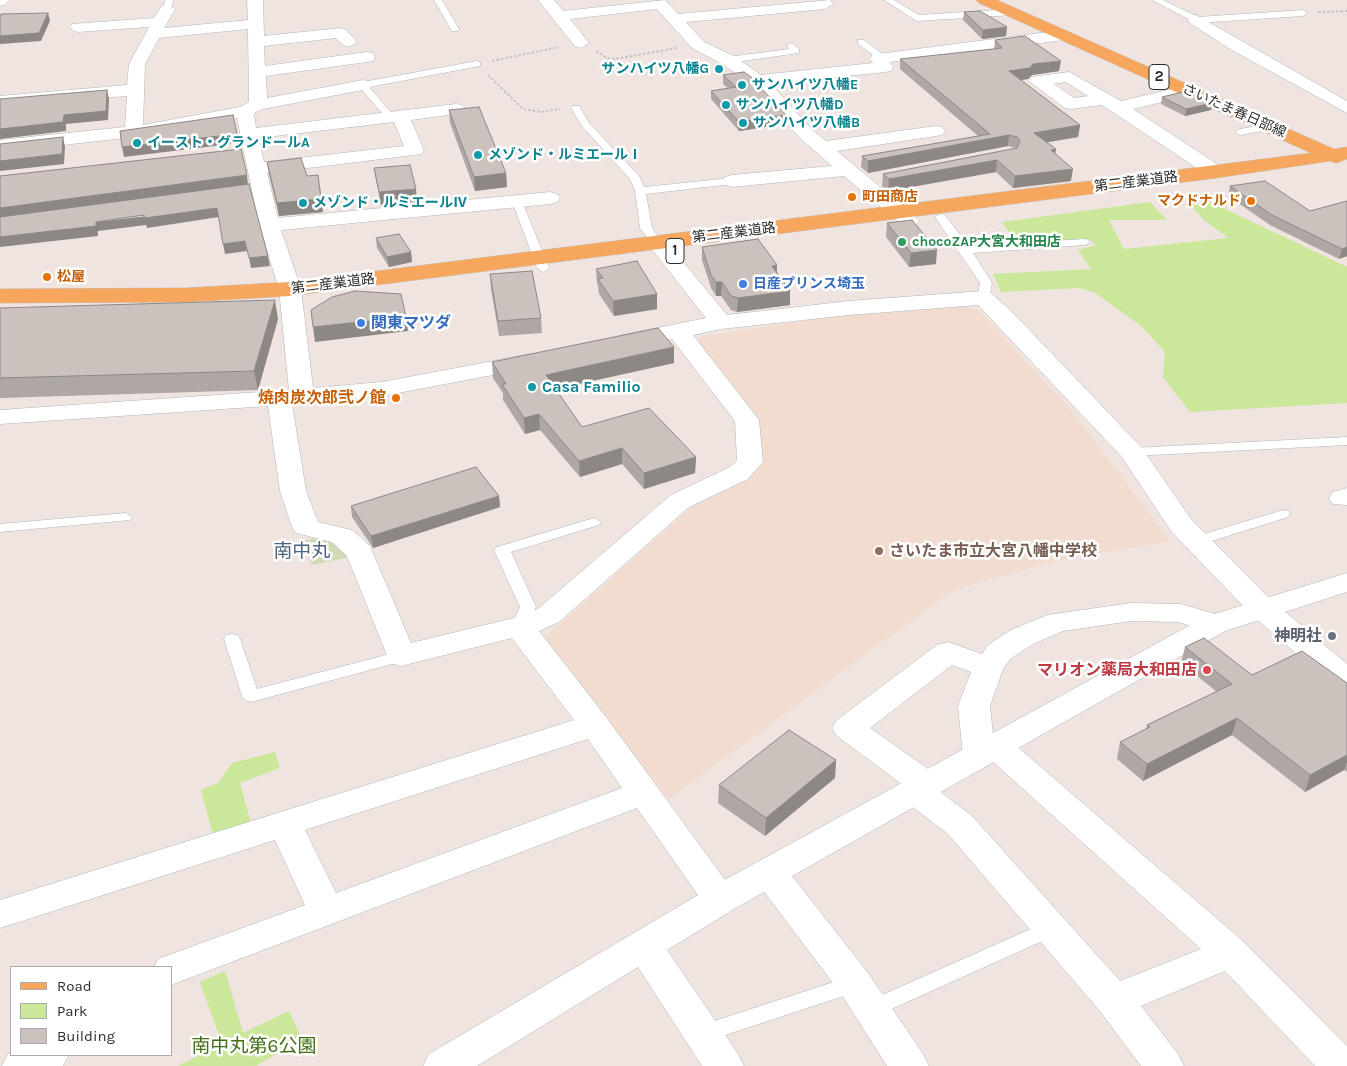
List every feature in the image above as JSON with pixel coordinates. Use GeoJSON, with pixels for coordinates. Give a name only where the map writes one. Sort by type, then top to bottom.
{"type":"FeatureCollection","features":[{"type":"Feature","properties":{"kind":"main road","name":"さいたま春日部線"},"geometry":{"type":"LineString","coordinates":[[984,0],[1344,159]]}},
{"type":"Feature","properties":{"kind":"main road","name":"第二産業道路"},"geometry":{"type":"LineString","coordinates":[[0,307],[182,306],[291,294],[905,217],[1216,172],[1344,159]]}},
{"type":"Feature","properties":{"kind":"main road","name":"第二産業道路"},"geometry":{"type":"LineString","coordinates":[[905,217],[941,217],[1344,159]]}},
{"type":"Feature","properties":{"kind":"main road","name":"第二産業道路"},"geometry":{"type":"LineString","coordinates":[[0,296],[291,294]]}},
{"type":"Feature","properties":{"kind":"street"},"geometry":{"type":"LineString","coordinates":[[255,0],[257,72],[250,141],[256,168],[256,188],[291,294],[293,492],[306,527],[342,536],[360,552],[401,656],[536,622],[549,615],[680,502],[740,473],[750,462],[747,420],[678,331]]}},
{"type":"Feature","properties":{"kind":"street"},"geometry":{"type":"LineString","coordinates":[[546,0],[581,43]]}},
{"type":"Feature","properties":{"kind":"street"},"geometry":{"type":"LineString","coordinates":[[559,16],[659,2],[698,45],[728,60],[758,80],[806,134],[905,217]]}},
{"type":"Feature","properties":{"kind":"street"},"geometry":{"type":"LineString","coordinates":[[674,19],[823,2],[838,19]]}},
{"type":"Feature","properties":{"kind":"street"},"geometry":{"type":"LineString","coordinates":[[78,27],[163,16],[256,24]]}},
{"type":"Feature","properties":{"kind":"street"},"geometry":{"type":"LineString","coordinates":[[134,132],[137,64],[163,16]]}},
{"type":"Feature","properties":{"kind":"street"},"geometry":{"type":"LineString","coordinates":[[1196,20],[1236,46],[1347,108]]}},
{"type":"Feature","properties":{"kind":"street"},"geometry":{"type":"LineString","coordinates":[[256,42],[340,33],[348,42]]}},
{"type":"Feature","properties":{"kind":"street"},"geometry":{"type":"LineString","coordinates":[[758,80],[885,67],[878,59],[1064,35]]}},
{"type":"Feature","properties":{"kind":"street"},"geometry":{"type":"LineString","coordinates":[[257,72],[367,57]]}},
{"type":"Feature","properties":{"kind":"street"},"geometry":{"type":"LineString","coordinates":[[0,146],[134,132],[363,85]]}},
{"type":"Feature","properties":{"kind":"street"},"geometry":{"type":"LineString","coordinates":[[0,100],[135,90]]}},
{"type":"Feature","properties":{"kind":"street"},"geometry":{"type":"LineString","coordinates":[[1189,90],[1112,103],[1216,172]]}},
{"type":"Feature","properties":{"kind":"street"},"geometry":{"type":"LineString","coordinates":[[232,151],[250,141],[395,116],[456,109]]}},
{"type":"Feature","properties":{"kind":"street"},"geometry":{"type":"LineString","coordinates":[[256,168],[415,150],[395,116]]}},
{"type":"Feature","properties":{"kind":"street"},"geometry":{"type":"LineString","coordinates":[[824,148],[936,131]]}},
{"type":"Feature","properties":{"kind":"street"},"geometry":{"type":"LineString","coordinates":[[873,140],[894,156]]}},
{"type":"Feature","properties":{"kind":"street"},"geometry":{"type":"LineString","coordinates":[[732,181],[856,176],[889,177]]}},
{"type":"Feature","properties":{"kind":"street"},"geometry":{"type":"LineString","coordinates":[[269,225],[550,198]]}},
{"type":"Feature","properties":{"kind":"street"},"geometry":{"type":"LineString","coordinates":[[660,248],[721,322]]}},
{"type":"Feature","properties":{"kind":"street"},"geometry":{"type":"LineString","coordinates":[[606,345],[721,322],[849,308],[983,298],[1005,318],[1132,452],[1181,525],[1196,541],[1262,608],[1347,681]]}},
{"type":"Feature","properties":{"kind":"street"},"geometry":{"type":"LineString","coordinates":[[0,417],[382,389],[551,356]]}},
{"type":"Feature","properties":{"kind":"street"},"geometry":{"type":"LineString","coordinates":[[443,1066],[721,899],[1215,624],[1347,582]]}},
{"type":"Feature","properties":{"kind":"street"},"geometry":{"type":"LineString","coordinates":[[1215,624],[1181,613],[1131,612],[1057,622],[1022,636],[999,652],[988,667],[974,706],[988,751],[1231,953],[1341,1066]]}},
{"type":"Feature","properties":{"kind":"street"},"geometry":{"type":"LineString","coordinates":[[519,626],[595,725],[721,899]]}},
{"type":"Feature","properties":{"kind":"street"},"geometry":{"type":"LineString","coordinates":[[988,667],[948,652],[848,728],[921,788],[960,825],[1114,1000],[1164,1066]]}},
{"type":"Feature","properties":{"kind":"street"},"geometry":{"type":"LineString","coordinates":[[0,914],[286,825],[595,725]]}},
{"type":"Feature","properties":{"kind":"street"},"geometry":{"type":"LineString","coordinates":[[172,970],[643,792]]}},
{"type":"Feature","properties":{"kind":"street"},"geometry":{"type":"LineString","coordinates":[[286,825],[326,911]]}},
{"type":"Feature","properties":{"kind":"street"},"geometry":{"type":"LineString","coordinates":[[769,872],[863,997],[909,1066]]}},
{"type":"Feature","properties":{"kind":"street"},"geometry":{"type":"LineString","coordinates":[[644,945],[704,1033],[724,1066]]}},
{"type":"Feature","properties":{"kind":"street"},"geometry":{"type":"LineString","coordinates":[[1114,1000],[1231,953]]}},
{"type":"Feature","properties":{"kind":"street"},"geometry":{"type":"LineString","coordinates":[[22,1066],[47,1056]]}},
{"type":"Feature","properties":{"kind":"lane"},"geometry":{"type":"LineString","coordinates":[[438,0],[455,29]]}},
{"type":"Feature","properties":{"kind":"lane"},"geometry":{"type":"LineString","coordinates":[[888,0],[916,18],[1012,12]]}},
{"type":"Feature","properties":{"kind":"lane"},"geometry":{"type":"LineString","coordinates":[[1156,0],[1184,12],[1196,20],[1302,13]]}},
{"type":"Feature","properties":{"kind":"lane"},"geometry":{"type":"LineString","coordinates":[[861,42],[884,58]]}},
{"type":"Feature","properties":{"kind":"lane"},"geometry":{"type":"LineString","coordinates":[[728,60],[796,51],[792,46]]}},
{"type":"Feature","properties":{"kind":"lane"},"geometry":{"type":"LineString","coordinates":[[363,85],[477,64]]}},
{"type":"Feature","properties":{"kind":"lane"},"geometry":{"type":"LineString","coordinates":[[363,85],[395,116]]}},
{"type":"Feature","properties":{"kind":"lane"},"geometry":{"type":"LineString","coordinates":[[576,108],[585,124],[636,178],[646,228],[660,248]]}},
{"type":"Feature","properties":{"kind":"lane"},"geometry":{"type":"LineString","coordinates":[[1240,132],[1270,127]]}},
{"type":"Feature","properties":{"kind":"lane"},"geometry":{"type":"LineString","coordinates":[[640,191],[732,181]]}},
{"type":"Feature","properties":{"kind":"lane"},"geometry":{"type":"LineString","coordinates":[[517,201],[541,263]]}},
{"type":"Feature","properties":{"kind":"lane"},"geometry":{"type":"LineString","coordinates":[[941,217],[986,283],[983,298]]}},
{"type":"Feature","properties":{"kind":"lane"},"geometry":{"type":"LineString","coordinates":[[965,250],[1085,242]]}},
{"type":"Feature","properties":{"kind":"lane"},"geometry":{"type":"LineString","coordinates":[[1132,452],[1347,441]]}},
{"type":"Feature","properties":{"kind":"lane"},"geometry":{"type":"LineString","coordinates":[[1196,541],[1283,514]]}},
{"type":"Feature","properties":{"kind":"lane"},"geometry":{"type":"LineString","coordinates":[[0,528],[124,517]]}},
{"type":"Feature","properties":{"kind":"lane"},"geometry":{"type":"LineString","coordinates":[[519,626],[528,607],[502,550],[594,522]]}},
{"type":"Feature","properties":{"kind":"lane"},"geometry":{"type":"LineString","coordinates":[[232,639],[251,696],[401,656]]}},
{"type":"Feature","properties":{"kind":"lane"},"geometry":{"type":"LineString","coordinates":[[704,1033],[863,997],[1051,928]]}},
{"type":"Feature","properties":{"kind":"path"},"geometry":{"type":"LineString","coordinates":[[1302,13],[1347,11]]}},
{"type":"Feature","properties":{"kind":"path"},"geometry":{"type":"LineString","coordinates":[[477,64],[523,109],[541,112],[576,108]]}},
{"type":"Feature","properties":{"kind":"shaded area","name":"さいたま市立大宮八幡中学校"},"geometry":{"type":"Polygon","coordinates":[[[961,306],[978,310],[1072,411],[1170,541],[1060,560],[953,590],[669,799],[542,640],[693,506],[743,480],[759,431],[753,411],[697,342],[699,337],[829,317],[961,306]]]}},
{"type":"Feature","properties":{"kind":"green space"},"geometry":{"type":"Polygon","coordinates":[[[1200,197],[1347,267],[1347,403],[1190,412],[1163,377],[1165,352],[1141,326],[1094,292],[1079,288],[1001,292],[993,274],[1091,269],[1078,250],[1096,245],[1089,239],[1016,243],[1002,222],[1150,202],[1167,220],[1109,220],[1124,249],[1228,238],[1203,219],[1185,199],[1200,197]]]}},
{"type":"Feature","properties":{"kind":"green space"},"geometry":{"type":"Polygon","coordinates":[[[316,538],[337,545],[350,557],[312,565],[303,541],[316,538]]]}},
{"type":"Feature","properties":{"kind":"green space"},"geometry":{"type":"Polygon","coordinates":[[[275,752],[280,768],[240,783],[252,827],[214,839],[201,790],[218,783],[232,763],[275,752]]]}},
{"type":"Feature","properties":{"kind":"green space","name":"南中丸第6公園"},"geometry":{"type":"Polygon","coordinates":[[[225,971],[243,1033],[289,1011],[302,1039],[256,1066],[178,1066],[222,1044],[200,982],[225,971]]]}},
{"type":"Feature","properties":{"kind":"building"},"geometry":{"type":"Polygon","coordinates":[[[980,11],[1007,27],[983,30],[964,12],[980,11]]]}},
{"type":"Feature","properties":{"kind":"building"},"geometry":{"type":"Polygon","coordinates":[[[48,13],[39,33],[0,36],[1,14],[48,13]]]}},
{"type":"Feature","properties":{"kind":"building"},"geometry":{"type":"Polygon","coordinates":[[[1025,36],[1061,61],[1033,64],[1030,68],[1009,71],[1080,125],[1034,133],[1056,149],[1051,150],[1073,169],[1015,176],[997,160],[889,179],[883,174],[1017,148],[1020,141],[1017,137],[1009,135],[868,161],[862,156],[990,134],[900,59],[1002,48],[995,40],[1025,36]]]}},
{"type":"Feature","properties":{"kind":"building"},"geometry":{"type":"Polygon","coordinates":[[[744,72],[751,77],[786,115],[739,122],[711,91],[736,87],[723,75],[744,72]]]}},
{"type":"Feature","properties":{"kind":"building"},"geometry":{"type":"Polygon","coordinates":[[[107,90],[106,111],[64,115],[63,122],[0,129],[0,99],[107,90]]]}},
{"type":"Feature","properties":{"kind":"building"},"geometry":{"type":"Polygon","coordinates":[[[1187,91],[1212,103],[1186,109],[1162,97],[1187,91]]]}},
{"type":"Feature","properties":{"kind":"building","name":"メゾンド・ルミエールⅠ"},"geometry":{"type":"Polygon","coordinates":[[[479,107],[506,173],[474,177],[449,110],[479,107]]]}},
{"type":"Feature","properties":{"kind":"building"},"geometry":{"type":"Polygon","coordinates":[[[233,115],[237,134],[122,147],[120,131],[233,115]]]}},
{"type":"Feature","properties":{"kind":"building"},"geometry":{"type":"Polygon","coordinates":[[[63,137],[62,154],[0,161],[0,144],[63,137]]]}},
{"type":"Feature","properties":{"kind":"building"},"geometry":{"type":"Polygon","coordinates":[[[241,149],[247,175],[0,208],[0,176],[241,149]]]}},
{"type":"Feature","properties":{"kind":"building"},"geometry":{"type":"Polygon","coordinates":[[[301,158],[307,176],[318,175],[321,199],[277,203],[267,162],[301,158]]]}},
{"type":"Feature","properties":{"kind":"building"},"geometry":{"type":"Polygon","coordinates":[[[410,165],[416,189],[379,192],[374,168],[410,165]]]}},
{"type":"Feature","properties":{"kind":"building"},"geometry":{"type":"Polygon","coordinates":[[[1265,181],[1310,211],[1347,201],[1347,247],[1342,249],[1272,215],[1230,186],[1265,181]]]}},
{"type":"Feature","properties":{"kind":"building"},"geometry":{"type":"Polygon","coordinates":[[[249,184],[268,256],[249,258],[245,241],[223,244],[217,208],[145,218],[144,215],[96,222],[96,226],[0,237],[0,217],[249,184]]]}},
{"type":"Feature","properties":{"kind":"building"},"geometry":{"type":"Polygon","coordinates":[[[912,220],[937,250],[911,253],[887,223],[912,220]]]}},
{"type":"Feature","properties":{"kind":"building"},"geometry":{"type":"Polygon","coordinates":[[[399,234],[411,252],[387,257],[376,238],[399,234]]]}},
{"type":"Feature","properties":{"kind":"building","name":"日産プリンス埼玉"},"geometry":{"type":"Polygon","coordinates":[[[758,239],[777,265],[772,266],[790,291],[738,298],[731,296],[722,282],[716,282],[711,275],[702,247],[758,239]]]}},
{"type":"Feature","properties":{"kind":"building"},"geometry":{"type":"Polygon","coordinates":[[[637,261],[657,294],[613,301],[598,279],[603,278],[596,269],[637,261]]]}},
{"type":"Feature","properties":{"kind":"building"},"geometry":{"type":"Polygon","coordinates":[[[532,271],[541,318],[498,321],[490,274],[532,271]]]}},
{"type":"Feature","properties":{"kind":"building"},"geometry":{"type":"Polygon","coordinates":[[[355,291],[401,294],[406,317],[313,327],[311,310],[332,297],[355,291]]]}},
{"type":"Feature","properties":{"kind":"building"},"geometry":{"type":"Polygon","coordinates":[[[275,300],[254,371],[0,378],[0,308],[275,300]]]}},
{"type":"Feature","properties":{"kind":"building"},"geometry":{"type":"Polygon","coordinates":[[[658,328],[674,347],[546,375],[582,427],[649,408],[696,457],[644,473],[622,448],[579,461],[539,414],[524,418],[502,384],[506,384],[492,362],[658,328]]]}},
{"type":"Feature","properties":{"kind":"building"},"geometry":{"type":"Polygon","coordinates":[[[476,467],[499,496],[371,536],[351,506],[476,467]]]}},
{"type":"Feature","properties":{"kind":"building"},"geometry":{"type":"Polygon","coordinates":[[[1204,638],[1252,675],[1302,651],[1347,683],[1347,755],[1310,775],[1237,718],[1147,764],[1120,742],[1150,727],[1147,725],[1232,684],[1185,647],[1204,638]]]}},
{"type":"Feature","properties":{"kind":"building"},"geometry":{"type":"Polygon","coordinates":[[[789,730],[836,760],[766,818],[719,785],[789,730]]]}},
{"type":"Feature","properties":{"kind":"place","name":"サンハイツ八幡G"},"geometry":{"type":"Point","coordinates":[719,69]}},
{"type":"Feature","properties":{"kind":"place","name":"サンハイツ八幡E"},"geometry":{"type":"Point","coordinates":[742,85]}},
{"type":"Feature","properties":{"kind":"place","name":"サンハイツ八幡D"},"geometry":{"type":"Point","coordinates":[726,105]}},
{"type":"Feature","properties":{"kind":"place","name":"サンハイツ八幡B"},"geometry":{"type":"Point","coordinates":[743,123]}},
{"type":"Feature","properties":{"kind":"place","name":"イースト・グランドールA"},"geometry":{"type":"Point","coordinates":[137,143]}},
{"type":"Feature","properties":{"kind":"place","name":"メゾンド・ルミエールⅠ"},"geometry":{"type":"Point","coordinates":[478,155]}},
{"type":"Feature","properties":{"kind":"place","name":"町田商店"},"geometry":{"type":"Point","coordinates":[852,197]}},
{"type":"Feature","properties":{"kind":"place","name":"マクドナルド"},"geometry":{"type":"Point","coordinates":[1251,201]}},
{"type":"Feature","properties":{"kind":"place","name":"メゾンド・ルミエールⅣ"},"geometry":{"type":"Point","coordinates":[303,203]}},
{"type":"Feature","properties":{"kind":"place","name":"chocoZAP大宮大和田店"},"geometry":{"type":"Point","coordinates":[902,242]}},
{"type":"Feature","properties":{"kind":"place","name":"松屋"},"geometry":{"type":"Point","coordinates":[47,277]}},
{"type":"Feature","properties":{"kind":"place","name":"日産プリンス埼玉"},"geometry":{"type":"Point","coordinates":[743,284]}},
{"type":"Feature","properties":{"kind":"place","name":"関東マツダ"},"geometry":{"type":"Point","coordinates":[361,323]}},
{"type":"Feature","properties":{"kind":"place","name":"Casa Familio"},"geometry":{"type":"Point","coordinates":[532,387]}},
{"type":"Feature","properties":{"kind":"place","name":"焼肉炭次郎弐ノ館"},"geometry":{"type":"Point","coordinates":[396,398]}},
{"type":"Feature","properties":{"kind":"place","name":"さいたま市立大宮八幡中学校"},"geometry":{"type":"Point","coordinates":[879,551]}},
{"type":"Feature","properties":{"kind":"place","name":"神明社"},"geometry":{"type":"Point","coordinates":[1332,636]}},
{"type":"Feature","properties":{"kind":"place","name":"マリオン薬局大和田店"},"geometry":{"type":"Point","coordinates":[1207,670]}},
{"type":"Feature","properties":{"kind":"district","name":"南中丸"},"geometry":{"type":"Point","coordinates":[302,552]}}]}
